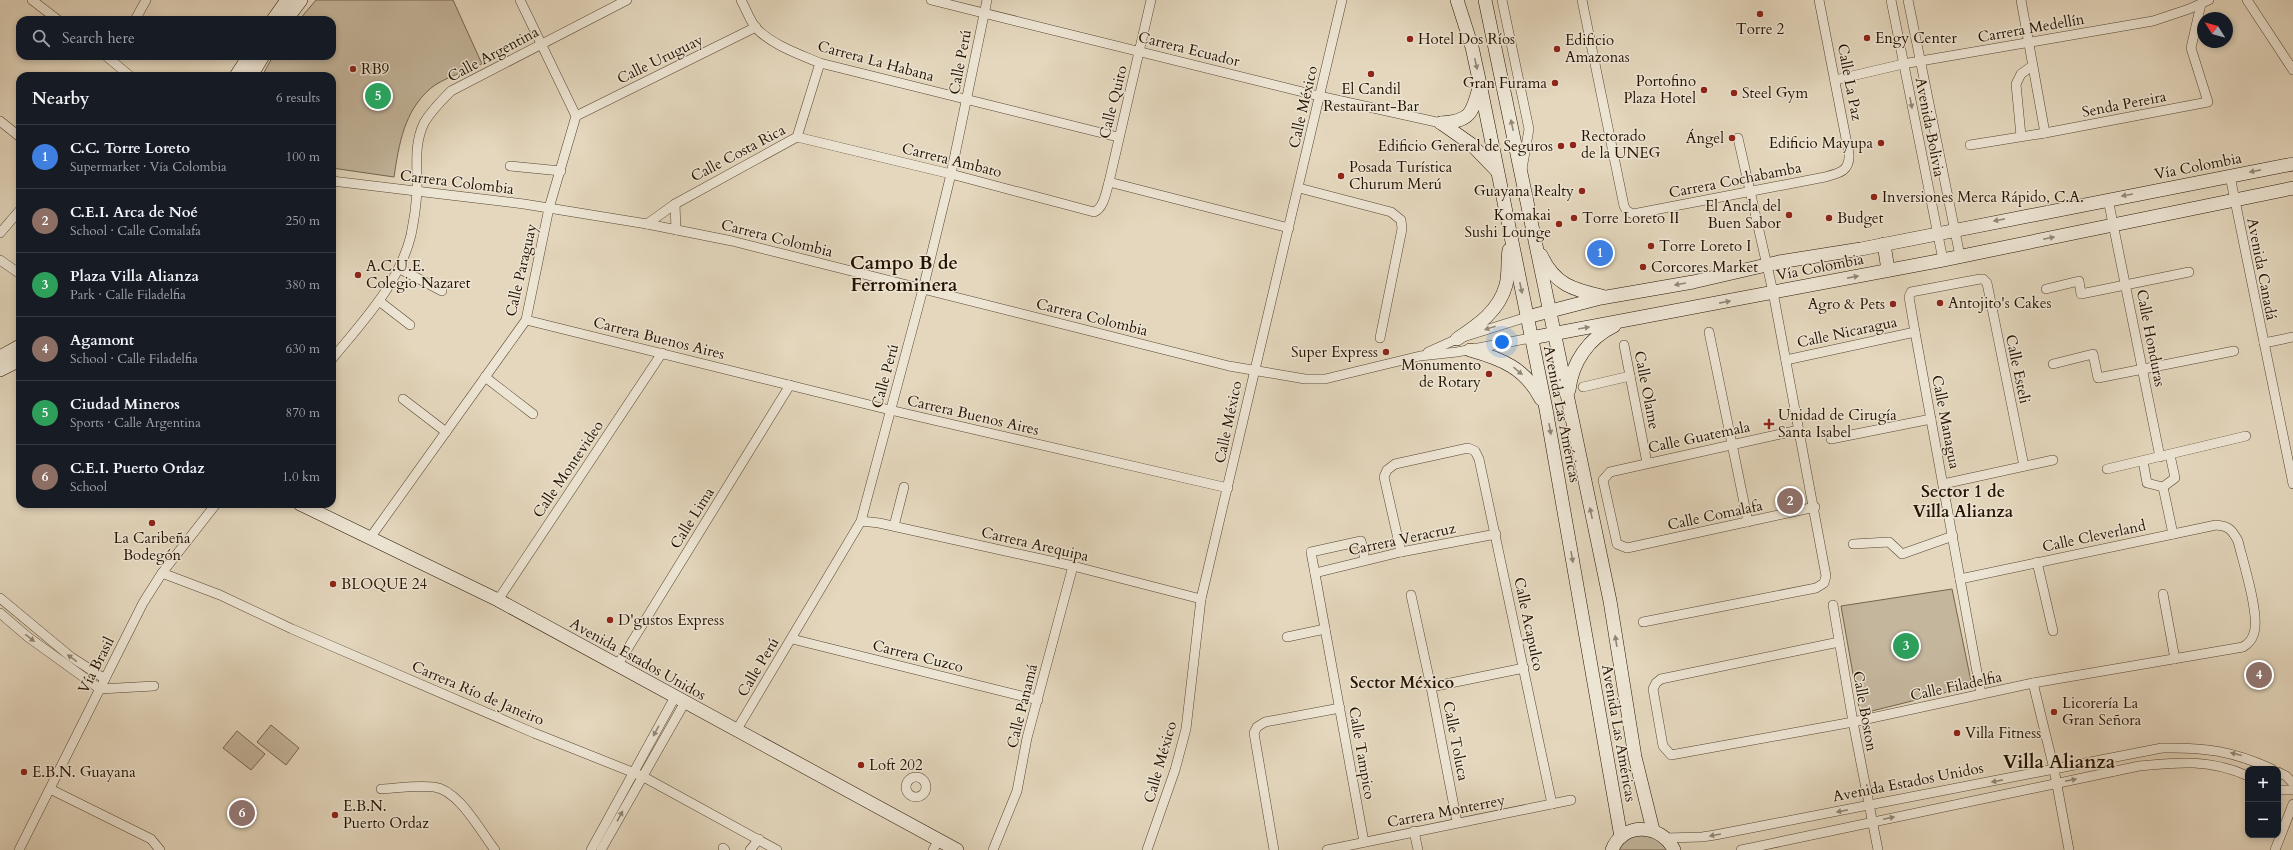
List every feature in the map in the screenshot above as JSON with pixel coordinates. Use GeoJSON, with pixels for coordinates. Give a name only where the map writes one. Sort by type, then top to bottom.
{"type":"FeatureCollection","features":[{"type":"Feature","properties":{"kind":"main road"},"geometry":{"type":"LineString","coordinates":[[276,16],[287,0]]}},
{"type":"Feature","properties":{"kind":"main road"},"geometry":{"type":"LineString","coordinates":[[289,16],[302,0]]}},
{"type":"Feature","properties":{"kind":"main road","name":"Avenida Las Américas"},"geometry":{"type":"LineString","coordinates":[[1457,0],[1472,47],[1546,409],[1621,837]]}},
{"type":"Feature","properties":{"kind":"main road","name":"Avenida Las Américas"},"geometry":{"type":"LineString","coordinates":[[1485,0],[1610,601],[1635,757],[1653,830]]}},
{"type":"Feature","properties":{"kind":"main road"},"geometry":{"type":"LineString","coordinates":[[239,72],[246,60]]}},
{"type":"Feature","properties":{"kind":"main road"},"geometry":{"type":"LineString","coordinates":[[253,72],[261,60]]}},
{"type":"Feature","properties":{"kind":"main road"},"geometry":{"type":"LineString","coordinates":[[1441,123],[1464,120],[1470,114],[1480,84]]}},
{"type":"Feature","properties":{"kind":"main road"},"geometry":{"type":"LineString","coordinates":[[1441,123],[1471,144],[1497,170]]}},
{"type":"Feature","properties":{"kind":"main road","name":"Vía Colombia"},"geometry":{"type":"LineString","coordinates":[[1527,317],[1549,310],[1608,297],[1767,265],[1937,234],[1955,229],[2293,164]]}},
{"type":"Feature","properties":{"kind":"main road","name":"Vía Colombia"},"geometry":{"type":"LineString","coordinates":[[1532,338],[1943,260],[2293,188]]}},
{"type":"Feature","properties":{"kind":"main road"},"geometry":{"type":"LineString","coordinates":[[1457,339],[1492,312],[1502,295],[1506,284],[1510,235]]}},
{"type":"Feature","properties":{"kind":"main road"},"geometry":{"type":"LineString","coordinates":[[1535,239],[1542,257],[1555,276],[1578,291],[1608,297]]}},
{"type":"Feature","properties":{"kind":"main road"},"geometry":{"type":"LineString","coordinates":[[1884,244],[1888,270]]}},
{"type":"Feature","properties":{"kind":"main road"},"geometry":{"type":"LineString","coordinates":[[1568,400],[1570,383],[1577,360],[1597,337],[1627,320]]}},
{"type":"Feature","properties":{"kind":"main road"},"geometry":{"type":"LineString","coordinates":[[0,357],[16,348]]}},
{"type":"Feature","properties":{"kind":"main road"},"geometry":{"type":"LineString","coordinates":[[1470,350],[1503,360],[1514,367],[1537,391],[1546,409]]}},
{"type":"Feature","properties":{"kind":"main road"},"geometry":{"type":"LineString","coordinates":[[0,370],[16,362]]}},
{"type":"Feature","properties":{"kind":"main road","name":"Avenida Estados Unidos"},"geometry":{"type":"LineString","coordinates":[[308,508],[498,600],[736,731],[835,782],[936,845],[957,850]]}},
{"type":"Feature","properties":{"kind":"main road"},"geometry":{"type":"LineString","coordinates":[[1611,849],[1621,837],[1636,830],[1653,830],[1665,838],[1674,850]]}},
{"type":"Feature","properties":{"kind":"street"},"geometry":{"type":"LineString","coordinates":[[32,0],[53,16]]}},
{"type":"Feature","properties":{"kind":"street"},"geometry":{"type":"LineString","coordinates":[[137,16],[146,0]]}},
{"type":"Feature","properties":{"kind":"street"},"geometry":{"type":"LineString","coordinates":[[520,0],[576,116]]}},
{"type":"Feature","properties":{"kind":"street","name":"Calle Argentina"},"geometry":{"type":"LineString","coordinates":[[336,354],[379,301],[400,269],[411,234],[417,192],[415,169],[418,141],[424,124],[435,107],[451,90],[627,0]]}},
{"type":"Feature","properties":{"kind":"street","name":"Carrera La Habana"},"geometry":{"type":"LineString","coordinates":[[741,0],[756,28],[789,50],[820,63],[1118,137]]}},
{"type":"Feature","properties":{"kind":"street","name":"Carrera Ecuador"},"geometry":{"type":"LineString","coordinates":[[931,0],[1319,96],[1441,123]]}},
{"type":"Feature","properties":{"kind":"street","name":"Calle Perú"},"geometry":{"type":"LineString","coordinates":[[736,731],[861,521],[923,289],[951,174],[987,0]]}},
{"type":"Feature","properties":{"kind":"street","name":"Calle Quito"},"geometry":{"type":"LineString","coordinates":[[1098,210],[1109,182],[1118,137],[1140,51],[1151,0]]}},
{"type":"Feature","properties":{"kind":"street","name":"Calle México"},"geometry":{"type":"LineString","coordinates":[[1147,850],[1175,770],[1186,729],[1201,599],[1228,488],[1254,370],[1299,188],[1342,0]]}},
{"type":"Feature","properties":{"kind":"street","name":"Avenida Las Américas"},"geometry":{"type":"LineString","coordinates":[[1502,0],[1530,129],[1521,170]]}},
{"type":"Feature","properties":{"kind":"street","name":"Carrera Cochabamba"},"geometry":{"type":"LineString","coordinates":[[1582,0],[1623,198],[1628,211],[1633,214],[1641,213],[1835,174],[1846,168]]}},
{"type":"Feature","properties":{"kind":"street","name":"Calle La Paz"},"geometry":{"type":"LineString","coordinates":[[1820,0],[1849,154],[1849,162],[1846,168]]}},
{"type":"Feature","properties":{"kind":"street","name":"Avenida Bolivia"},"geometry":{"type":"LineString","coordinates":[[1891,0],[1943,260]]}},
{"type":"Feature","properties":{"kind":"street","name":"Avenida Bolivia"},"geometry":{"type":"LineString","coordinates":[[1908,0],[1960,256]]}},
{"type":"Feature","properties":{"kind":"street"},"geometry":{"type":"LineString","coordinates":[[2020,0],[2045,133]]}},
{"type":"Feature","properties":{"kind":"street"},"geometry":{"type":"LineString","coordinates":[[2247,0],[2293,70]]}},
{"type":"Feature","properties":{"kind":"street","name":"Carrera Medellín"},"geometry":{"type":"LineString","coordinates":[[1835,80],[1903,64],[2153,21],[2205,2]]}},
{"type":"Feature","properties":{"kind":"street","name":"Senda Pereira"},"geometry":{"type":"LineString","coordinates":[[1970,145],[2045,133],[2208,102],[2191,48],[2205,2]]}},
{"type":"Feature","properties":{"kind":"street","name":"Calle Uruguay"},"geometry":{"type":"LineString","coordinates":[[576,116],[756,28]]}},
{"type":"Feature","properties":{"kind":"street"},"geometry":{"type":"LineString","coordinates":[[113,60],[126,72]]}},
{"type":"Feature","properties":{"kind":"street","name":"Calle Costa Rica"},"geometry":{"type":"LineString","coordinates":[[647,224],[674,204],[797,137],[820,63]]}},
{"type":"Feature","properties":{"kind":"street"},"geometry":{"type":"LineString","coordinates":[[2021,136],[2016,84],[2021,74],[2032,66]]}},
{"type":"Feature","properties":{"kind":"street","name":"Calle Paraguay"},"geometry":{"type":"LineString","coordinates":[[370,538],[526,320],[549,208],[576,116]]}},
{"type":"Feature","properties":{"kind":"street"},"geometry":{"type":"LineString","coordinates":[[0,121],[16,134]]}},
{"type":"Feature","properties":{"kind":"street","name":"Carrera Ambato"},"geometry":{"type":"LineString","coordinates":[[797,137],[951,174],[1094,212],[1098,210]]}},
{"type":"Feature","properties":{"kind":"street"},"geometry":{"type":"LineString","coordinates":[[1643,622],[1816,588],[1824,583],[1826,576],[1815,507],[1773,292],[1738,138]]}},
{"type":"Feature","properties":{"kind":"street"},"geometry":{"type":"LineString","coordinates":[[510,166],[561,171]]}},
{"type":"Feature","properties":{"kind":"street","name":"Avenida Canadá"},"geometry":{"type":"LineString","coordinates":[[2230,176],[2293,484]]}},
{"type":"Feature","properties":{"kind":"street","name":"Carrera Colombia"},"geometry":{"type":"LineString","coordinates":[[336,182],[549,208],[647,224],[732,241],[1229,366],[1305,379],[1325,379],[1420,356],[1470,350],[1532,338]]}},
{"type":"Feature","properties":{"kind":"street"},"geometry":{"type":"LineString","coordinates":[[1109,182],[1289,228]]}},
{"type":"Feature","properties":{"kind":"street"},"geometry":{"type":"LineString","coordinates":[[1299,188],[1391,212],[1401,220],[1402,229],[1380,338]]}},
{"type":"Feature","properties":{"kind":"street"},"geometry":{"type":"LineString","coordinates":[[2108,199],[2114,224]]}},
{"type":"Feature","properties":{"kind":"street"},"geometry":{"type":"LineString","coordinates":[[674,204],[676,230]]}},
{"type":"Feature","properties":{"kind":"street"},"geometry":{"type":"LineString","coordinates":[[0,233],[16,215]]}},
{"type":"Feature","properties":{"kind":"street","name":"Calle Honduras"},"geometry":{"type":"LineString","coordinates":[[2114,224],[2160,457]]}},
{"type":"Feature","properties":{"kind":"street"},"geometry":{"type":"LineString","coordinates":[[0,260],[16,271]]}},
{"type":"Feature","properties":{"kind":"street"},"geometry":{"type":"LineString","coordinates":[[400,269],[442,291]]}},
{"type":"Feature","properties":{"kind":"street"},"geometry":{"type":"LineString","coordinates":[[2046,289],[2079,281],[2081,294],[2189,272]]}},
{"type":"Feature","properties":{"kind":"street","name":"Calle Managua"},"geometry":{"type":"LineString","coordinates":[[1981,694],[1909,297],[1911,292],[1918,290],[1984,279]]}},
{"type":"Feature","properties":{"kind":"street","name":"Calle Esteli"},"geometry":{"type":"LineString","coordinates":[[1984,279],[1987,283],[2024,466]]}},
{"type":"Feature","properties":{"kind":"street"},"geometry":{"type":"LineString","coordinates":[[379,301],[410,325]]}},
{"type":"Feature","properties":{"kind":"street","name":"Carrera Colombia"},"geometry":{"type":"LineString","coordinates":[[1420,356],[1457,339],[1527,317]]}},
{"type":"Feature","properties":{"kind":"street","name":"Carrera Buenos Aires"},"geometry":{"type":"LineString","coordinates":[[526,320],[890,410],[1228,488]]}},
{"type":"Feature","properties":{"kind":"street"},"geometry":{"type":"LineString","coordinates":[[1709,332],[1748,522]]}},
{"type":"Feature","properties":{"kind":"street","name":"Calle Nicaragua"},"geometry":{"type":"LineString","coordinates":[[1786,360],[1915,332]]}},
{"type":"Feature","properties":{"kind":"street"},"geometry":{"type":"LineString","coordinates":[[2264,343],[2293,337]]}},
{"type":"Feature","properties":{"kind":"street","name":"Calle Olame"},"geometry":{"type":"LineString","coordinates":[[1624,345],[1647,463]]}},
{"type":"Feature","properties":{"kind":"street"},"geometry":{"type":"LineString","coordinates":[[2053,364],[2093,354],[2098,378],[2234,351]]}},
{"type":"Feature","properties":{"kind":"street","name":"Calle Montevideo"},"geometry":{"type":"LineString","coordinates":[[498,600],[662,353]]}},
{"type":"Feature","properties":{"kind":"street"},"geometry":{"type":"LineString","coordinates":[[1584,387],[1630,376]]}},
{"type":"Feature","properties":{"kind":"street"},"geometry":{"type":"LineString","coordinates":[[485,377],[533,414]]}},
{"type":"Feature","properties":{"kind":"street","name":"Calle Lima"},"geometry":{"type":"LineString","coordinates":[[618,666],[790,385]]}},
{"type":"Feature","properties":{"kind":"street"},"geometry":{"type":"LineString","coordinates":[[403,399],[446,432]]}},
{"type":"Feature","properties":{"kind":"street"},"geometry":{"type":"LineString","coordinates":[[1831,440],[1931,420]]}},
{"type":"Feature","properties":{"kind":"street","name":"Calle Guatemala"},"geometry":{"type":"LineString","coordinates":[[1622,547],[1618,544],[1603,480],[1606,474],[1647,463],[1799,430]]}},
{"type":"Feature","properties":{"kind":"street"},"geometry":{"type":"LineString","coordinates":[[2107,469],[2246,436]]}},
{"type":"Feature","properties":{"kind":"street","name":"Calle Acapulco"},"geometry":{"type":"LineString","coordinates":[[1401,552],[1384,477],[1387,470],[1395,464],[1468,448],[1475,451],[1479,459],[1496,534],[1552,804]]}},
{"type":"Feature","properties":{"kind":"street"},"geometry":{"type":"LineString","coordinates":[[2163,487],[2175,478],[2170,455]]}},
{"type":"Feature","properties":{"kind":"street"},"geometry":{"type":"LineString","coordinates":[[1943,484],[2053,460]]}},
{"type":"Feature","properties":{"kind":"street"},"geometry":{"type":"LineString","coordinates":[[2143,461],[2147,483],[2163,487]]}},
{"type":"Feature","properties":{"kind":"street"},"geometry":{"type":"LineString","coordinates":[[894,526],[904,486]]}},
{"type":"Feature","properties":{"kind":"street"},"geometry":{"type":"LineString","coordinates":[[2163,487],[2173,534]]}},
{"type":"Feature","properties":{"kind":"street","name":"Calle Comalafa"},"geometry":{"type":"LineString","coordinates":[[1622,547],[1627,548],[1815,507]]}},
{"type":"Feature","properties":{"kind":"street","name":"Vía Brasil"},"geometry":{"type":"LineString","coordinates":[[19,850],[143,603],[162,573],[213,508]]}},
{"type":"Feature","properties":{"kind":"street","name":"Carrera Arequipa"},"geometry":{"type":"LineString","coordinates":[[861,521],[894,526],[1073,566],[1201,599]]}},
{"type":"Feature","properties":{"kind":"street","name":"Calle Cleverland"},"geometry":{"type":"LineString","coordinates":[[1960,579],[2216,525],[2225,526],[2232,530],[2238,541],[2256,617],[2255,632],[2251,641]]}},
{"type":"Feature","properties":{"kind":"street","name":"Carrera Veracruz"},"geometry":{"type":"LineString","coordinates":[[1315,573],[1401,552],[1496,534]]}},
{"type":"Feature","properties":{"kind":"street"},"geometry":{"type":"LineString","coordinates":[[1853,544],[1889,542],[1902,554],[1952,536]]}},
{"type":"Feature","properties":{"kind":"street","name":"Calle Tampico"},"geometry":{"type":"LineString","coordinates":[[1364,842],[1311,552],[1361,540],[1365,560]]}},
{"type":"Feature","properties":{"kind":"street"},"geometry":{"type":"LineString","coordinates":[[2037,562],[2053,631]]}},
{"type":"Feature","properties":{"kind":"street","name":"Calle Panamá"},"geometry":{"type":"LineString","coordinates":[[993,850],[1018,791],[1028,738],[1073,566]]}},
{"type":"Feature","properties":{"kind":"street","name":"Carrera Río de Janeiro"},"geometry":{"type":"LineString","coordinates":[[162,573],[220,595],[292,628],[534,733],[642,776],[777,850]]}},
{"type":"Feature","properties":{"kind":"street"},"geometry":{"type":"LineString","coordinates":[[2163,594],[2175,659]]}},
{"type":"Feature","properties":{"kind":"street","name":"Calle Toluca"},"geometry":{"type":"LineString","coordinates":[[1411,595],[1431,687],[1457,822]]}},
{"type":"Feature","properties":{"kind":"street"},"geometry":{"type":"LineString","coordinates":[[0,598],[70,657],[105,679]]}},
{"type":"Feature","properties":{"kind":"street","name":"Calle Boston"},"geometry":{"type":"LineString","coordinates":[[1833,605],[1853,722],[1878,850]]}},
{"type":"Feature","properties":{"kind":"street"},"geometry":{"type":"LineString","coordinates":[[0,613],[28,637],[100,690],[154,686]]}},
{"type":"Feature","properties":{"kind":"street"},"geometry":{"type":"LineString","coordinates":[[1287,638],[1325,629]]}},
{"type":"Feature","properties":{"kind":"street","name":"Carrera Cuzco"},"geometry":{"type":"LineString","coordinates":[[792,639],[1038,700]]}},
{"type":"Feature","properties":{"kind":"street","name":"Calle Filadelfia"},"geometry":{"type":"LineString","coordinates":[[1839,642],[1661,678],[1653,689],[1663,746],[1666,752],[1671,755],[1853,722],[1981,694],[2243,647],[2251,641]]}},
{"type":"Feature","properties":{"kind":"street"},"geometry":{"type":"LineString","coordinates":[[1431,687],[1524,668]]}},
{"type":"Feature","properties":{"kind":"street"},"geometry":{"type":"LineString","coordinates":[[2034,684],[2057,783],[2069,850]]}},
{"type":"Feature","properties":{"kind":"street"},"geometry":{"type":"LineString","coordinates":[[594,850],[633,772],[680,700]]}},
{"type":"Feature","properties":{"kind":"street"},"geometry":{"type":"LineString","coordinates":[[594,850],[642,776],[680,700]]}},
{"type":"Feature","properties":{"kind":"street"},"geometry":{"type":"LineString","coordinates":[[1274,850],[1254,733],[1257,727],[1265,722],[1340,708]]}},
{"type":"Feature","properties":{"kind":"street","name":"Avenida Estados Unidos"},"geometry":{"type":"LineString","coordinates":[[1665,838],[1702,837],[1869,806],[2162,748],[2188,747],[2215,749],[2242,756],[2265,766]]}},
{"type":"Feature","properties":{"kind":"street","name":"Avenida Estados Unidos"},"geometry":{"type":"LineString","coordinates":[[1742,850],[2139,766],[2177,762],[2200,762],[2224,767],[2245,775]]}},
{"type":"Feature","properties":{"kind":"street"},"geometry":{"type":"LineString","coordinates":[[2281,774],[2293,783]]}},
{"type":"Feature","properties":{"kind":"street"},"geometry":{"type":"LineString","coordinates":[[381,788],[434,787],[447,791],[457,799],[495,850]]}},
{"type":"Feature","properties":{"kind":"street"},"geometry":{"type":"LineString","coordinates":[[50,789],[151,839],[160,850]]}},
{"type":"Feature","properties":{"kind":"street"},"geometry":{"type":"LineString","coordinates":[[2281,790],[2293,790]]}},
{"type":"Feature","properties":{"kind":"street","name":"Carrera Monterrey"},"geometry":{"type":"LineString","coordinates":[[1328,850],[1457,822],[1571,800]]}},
{"type":"Feature","properties":{"kind":"street"},"geometry":{"type":"LineString","coordinates":[[2275,850],[2293,804]]}},
{"type":"Feature","properties":{"kind":"street"},"geometry":{"type":"LineString","coordinates":[[1414,831],[1418,850]]}},
{"type":"Feature","properties":{"kind":"street"},"geometry":{"type":"LineString","coordinates":[[750,850],[759,839]]}},
{"type":"Feature","properties":{"kind":"shaded area"},"geometry":{"type":"Polygon","coordinates":[[[316,0],[453,0],[482,64],[436,84],[422,97],[404,129],[394,177],[336,169],[336,72],[264,72],[271,60],[336,60],[336,16],[302,16],[316,0]]]}},
{"type":"Feature","properties":{"kind":"shaded area"},"geometry":{"type":"Polygon","coordinates":[[[1952,589],[1972,686],[1860,714],[1841,606],[1952,589]]]}},
{"type":"Feature","properties":{"kind":"shaded area"},"geometry":{"type":"Polygon","coordinates":[[[271,725],[299,748],[286,765],[257,742],[271,725]]]}},
{"type":"Feature","properties":{"kind":"shaded area"},"geometry":{"type":"Polygon","coordinates":[[[237,731],[265,754],[251,770],[223,748],[237,731]]]}},
{"type":"Feature","properties":{"kind":"shaded area"},"geometry":{"type":"Polygon","coordinates":[[[1639,835],[1656,838],[1667,850],[1617,850],[1630,837],[1639,835]]]}},
{"type":"Feature","properties":{"kind":"place","name":"Torre 2"},"geometry":{"type":"Point","coordinates":[1760,14]}},
{"type":"Feature","properties":{"kind":"place","name":"Engy Center"},"geometry":{"type":"Point","coordinates":[1867,38]}},
{"type":"Feature","properties":{"kind":"place","name":"Hotel Dos Ríos"},"geometry":{"type":"Point","coordinates":[1410,39]}},
{"type":"Feature","properties":{"kind":"place","name":"Edificio Amazonas"},"geometry":{"type":"Point","coordinates":[1557,49]}},
{"type":"Feature","properties":{"kind":"place","name":"RB9"},"geometry":{"type":"Point","coordinates":[353,69]}},
{"type":"Feature","properties":{"kind":"place","name":"El Candil Restaurant-Bar"},"geometry":{"type":"Point","coordinates":[1371,74]}},
{"type":"Feature","properties":{"kind":"place","name":"Gran Furama"},"geometry":{"type":"Point","coordinates":[1555,83]}},
{"type":"Feature","properties":{"kind":"place","name":"Portofino Plaza Hotel"},"geometry":{"type":"Point","coordinates":[1704,90]}},
{"type":"Feature","properties":{"kind":"place","name":"Steel Gym"},"geometry":{"type":"Point","coordinates":[1734,93]}},
{"type":"Feature","properties":{"kind":"place","name":"Ciudad Mineros"},"geometry":{"type":"Point","coordinates":[378,96]}},
{"type":"Feature","properties":{"kind":"place","name":"Ángel"},"geometry":{"type":"Point","coordinates":[1732,138]}},
{"type":"Feature","properties":{"kind":"place","name":"Edificio Mayupa"},"geometry":{"type":"Point","coordinates":[1881,143]}},
{"type":"Feature","properties":{"kind":"place","name":"Rectorado de la UNEG"},"geometry":{"type":"Point","coordinates":[1573,145]}},
{"type":"Feature","properties":{"kind":"place","name":"Edificio General de Seguros"},"geometry":{"type":"Point","coordinates":[1561,146]}},
{"type":"Feature","properties":{"kind":"place","name":"Posada Turística Churum Merú"},"geometry":{"type":"Point","coordinates":[1341,176]}},
{"type":"Feature","properties":{"kind":"place","name":"Guayana Realty"},"geometry":{"type":"Point","coordinates":[1582,191]}},
{"type":"Feature","properties":{"kind":"place","name":"Inversiones Merca Rápido, C.A."},"geometry":{"type":"Point","coordinates":[1874,197]}},
{"type":"Feature","properties":{"kind":"place","name":"El Ancla del Buen Sabor"},"geometry":{"type":"Point","coordinates":[1789,215]}},
{"type":"Feature","properties":{"kind":"place","name":"Torre Loreto II"},"geometry":{"type":"Point","coordinates":[1574,218]}},
{"type":"Feature","properties":{"kind":"place","name":"Budget"},"geometry":{"type":"Point","coordinates":[1829,218]}},
{"type":"Feature","properties":{"kind":"place","name":"Komakai Sushi Lounge"},"geometry":{"type":"Point","coordinates":[1559,224]}},
{"type":"Feature","properties":{"kind":"place","name":"Torre Loreto I"},"geometry":{"type":"Point","coordinates":[1651,246]}},
{"type":"Feature","properties":{"kind":"place","name":"C.C. Torre Loreto"},"geometry":{"type":"Point","coordinates":[1600,253]}},
{"type":"Feature","properties":{"kind":"place","name":"Corcores Market"},"geometry":{"type":"Point","coordinates":[1643,267]}},
{"type":"Feature","properties":{"kind":"place","name":"A.C.U.E. Colegio Nazaret"},"geometry":{"type":"Point","coordinates":[358,275]}},
{"type":"Feature","properties":{"kind":"place","name":"Antojito's Cakes"},"geometry":{"type":"Point","coordinates":[1940,303]}},
{"type":"Feature","properties":{"kind":"place","name":"Agro & Pets"},"geometry":{"type":"Point","coordinates":[1893,304]}},
{"type":"Feature","properties":{"kind":"place","name":"Super Express"},"geometry":{"type":"Point","coordinates":[1386,352]}},
{"type":"Feature","properties":{"kind":"place","name":"Monumento de Rotary"},"geometry":{"type":"Point","coordinates":[1489,374]}},
{"type":"Feature","properties":{"kind":"place","name":"Unidad de Cirugía Santa Isabel"},"geometry":{"type":"Point","coordinates":[1769,424]}},
{"type":"Feature","properties":{"kind":"place","name":"C.E.I. Arca de Noé"},"geometry":{"type":"Point","coordinates":[1790,501]}},
{"type":"Feature","properties":{"kind":"place","name":"La Caribeña Bodegón"},"geometry":{"type":"Point","coordinates":[152,523]}},
{"type":"Feature","properties":{"kind":"place","name":"BLOQUE 24"},"geometry":{"type":"Point","coordinates":[333,584]}},
{"type":"Feature","properties":{"kind":"place","name":"D'gustos Express"},"geometry":{"type":"Point","coordinates":[610,620]}},
{"type":"Feature","properties":{"kind":"place","name":"Plaza Villa Alianza"},"geometry":{"type":"Point","coordinates":[1906,646]}},
{"type":"Feature","properties":{"kind":"place","name":"Agamont"},"geometry":{"type":"Point","coordinates":[2259,675]}},
{"type":"Feature","properties":{"kind":"place","name":"Licorería La Gran Señora"},"geometry":{"type":"Point","coordinates":[2054,712]}},
{"type":"Feature","properties":{"kind":"place","name":"Villa Fitness"},"geometry":{"type":"Point","coordinates":[1957,733]}},
{"type":"Feature","properties":{"kind":"place","name":"Loft 202"},"geometry":{"type":"Point","coordinates":[861,765]}},
{"type":"Feature","properties":{"kind":"place","name":"E.B.N. Guayana"},"geometry":{"type":"Point","coordinates":[24,772]}},
{"type":"Feature","properties":{"kind":"place","name":"C.E.I. Puerto Ordaz"},"geometry":{"type":"Point","coordinates":[242,813]}},
{"type":"Feature","properties":{"kind":"place","name":"E.B.N. Puerto Ordaz"},"geometry":{"type":"Point","coordinates":[335,815]}},
{"type":"Feature","properties":{"kind":"district","name":"Campo B de Ferrominera"},"geometry":{"type":"Point","coordinates":[904,273]}},
{"type":"Feature","properties":{"kind":"district","name":"Sector 1 de Villa Alianza"},"geometry":{"type":"Point","coordinates":[1963,501]}},
{"type":"Feature","properties":{"kind":"district","name":"Sector México"},"geometry":{"type":"Point","coordinates":[1402,682]}},
{"type":"Feature","properties":{"kind":"district","name":"Villa Alianza"},"geometry":{"type":"Point","coordinates":[2059,761]}}]}
